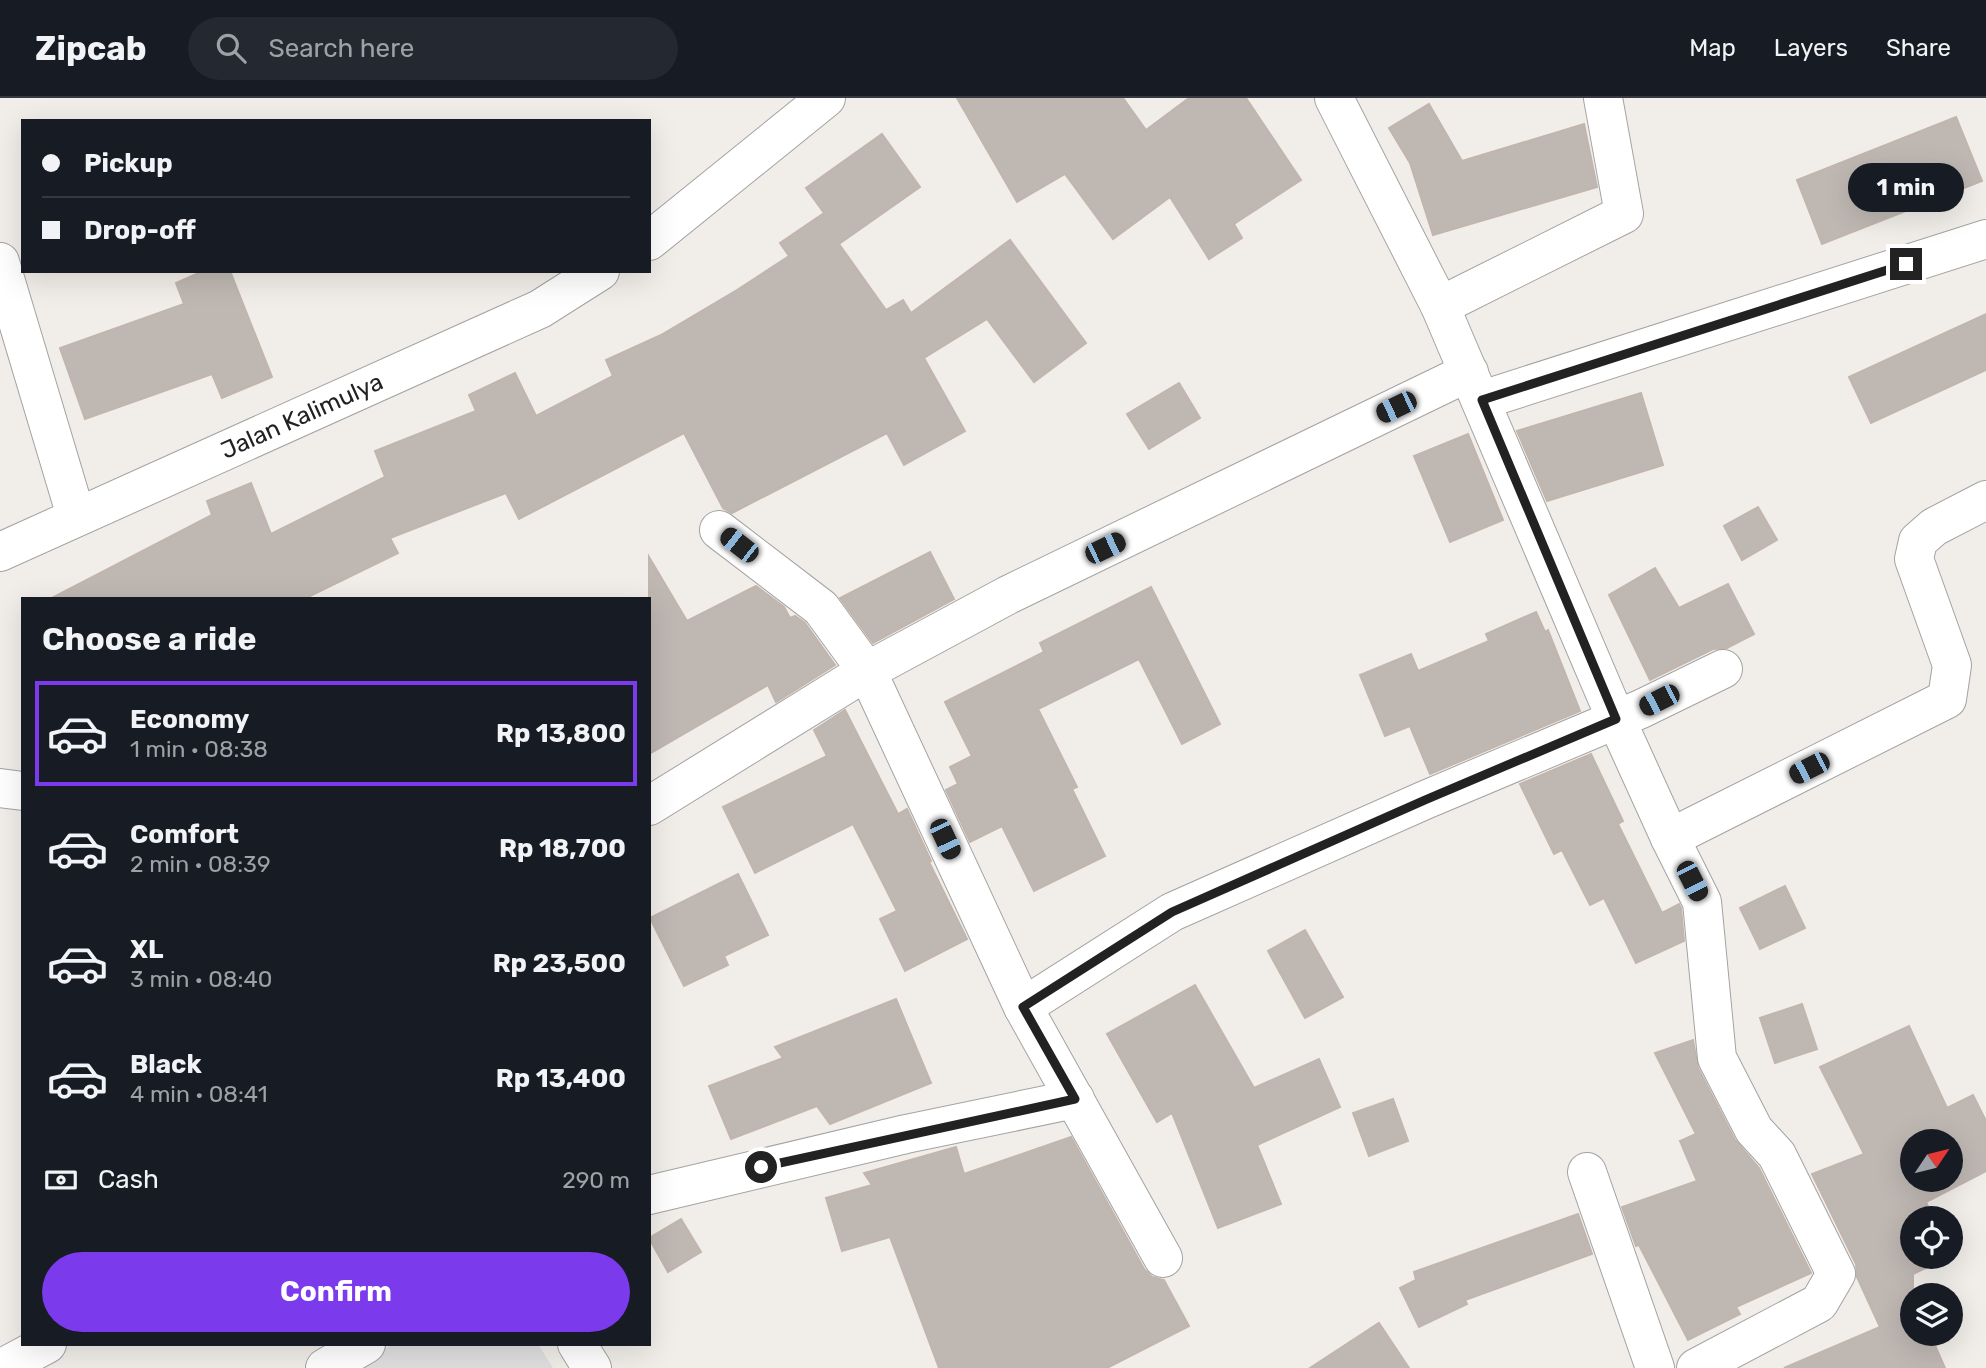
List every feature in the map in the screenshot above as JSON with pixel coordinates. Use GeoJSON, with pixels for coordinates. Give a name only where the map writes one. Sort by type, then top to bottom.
{"type":"FeatureCollection","features":[{"type":"Feature","properties":{"kind":"street"},"geometry":{"type":"LineString","coordinates":[[651,239],[826,98]]}},
{"type":"Feature","properties":{"kind":"street"},"geometry":{"type":"LineString","coordinates":[[1334,98],[1440,306],[1616,719],[1702,902],[1717,1058],[1754,1130],[1777,1155],[1836,1274],[1819,1303],[1696,1368]]}},
{"type":"Feature","properties":{"kind":"street"},"geometry":{"type":"LineString","coordinates":[[1440,306],[1624,214],[1603,98]]}},
{"type":"Feature","properties":{"kind":"street"},"geometry":{"type":"LineString","coordinates":[[651,805],[867,671],[1008,595],[1475,386],[1986,239]]}},
{"type":"Feature","properties":{"kind":"street"},"geometry":{"type":"LineString","coordinates":[[0,262],[76,516]]}},
{"type":"Feature","properties":{"kind":"street","name":"Jalan Kalimulya"},"geometry":{"type":"LineString","coordinates":[[0,552],[540,309],[597,273]]}},
{"type":"Feature","properties":{"kind":"street"},"geometry":{"type":"LineString","coordinates":[[1670,838],[1947,699],[1952,664],[1914,559],[1918,541],[1934,527],[1986,500]]}},
{"type":"Feature","properties":{"kind":"street"},"geometry":{"type":"LineString","coordinates":[[719,530],[821,608],[867,671],[1023,1007],[1163,1258]]}},
{"type":"Feature","properties":{"kind":"street"},"geometry":{"type":"LineString","coordinates":[[1023,1007],[1172,912],[1616,719],[1723,669]]}},
{"type":"Feature","properties":{"kind":"street"},"geometry":{"type":"LineString","coordinates":[[0,789],[21,792]]}},
{"type":"Feature","properties":{"kind":"street"},"geometry":{"type":"LineString","coordinates":[[651,1195],[893,1137],[1075,1099]]}},
{"type":"Feature","properties":{"kind":"street"},"geometry":{"type":"LineString","coordinates":[[1587,1172],[1655,1368]]}},
{"type":"Feature","properties":{"kind":"street"},"geometry":{"type":"LineString","coordinates":[[2,1368],[43,1346]]}},
{"type":"Feature","properties":{"kind":"street"},"geometry":{"type":"LineString","coordinates":[[325,1368],[363,1346]]}},
{"type":"Feature","properties":{"kind":"street"},"geometry":{"type":"LineString","coordinates":[[578,1346],[592,1368]]}},
{"type":"Feature","properties":{"kind":"shaded area"},"geometry":{"type":"Polygon","coordinates":[[[390,1346],[539,1346],[553,1368],[352,1368],[390,1346]]]}},
{"type":"Feature","properties":{"kind":"building"},"geometry":{"type":"Polygon","coordinates":[[[957,98],[1123,98],[1146,130],[1189,98],[1246,98],[1301,180],[1234,224],[1242,238],[1209,259],[1170,197],[1113,239],[1065,174],[1017,202],[957,98]]]}},
{"type":"Feature","properties":{"kind":"building"},"geometry":{"type":"Polygon","coordinates":[[[1429,104],[1462,161],[1584,124],[1597,187],[1433,235],[1410,163],[1389,128],[1429,104]]]}},
{"type":"Feature","properties":{"kind":"building"},"geometry":{"type":"Polygon","coordinates":[[[1956,117],[1982,181],[1822,244],[1797,180],[1956,117]]]}},
{"type":"Feature","properties":{"kind":"building"},"geometry":{"type":"Polygon","coordinates":[[[882,134],[920,187],[839,244],[886,310],[903,300],[911,313],[1010,240],[1086,343],[1034,382],[987,319],[924,358],[965,431],[904,465],[887,433],[732,513],[723,508],[684,433],[519,519],[506,493],[390,538],[398,553],[308,597],[54,597],[212,515],[207,501],[251,483],[271,534],[385,477],[375,451],[476,411],[469,395],[515,373],[536,416],[613,376],[606,360],[661,335],[789,256],[780,243],[824,213],[806,188],[882,134]]]}},
{"type":"Feature","properties":{"kind":"building"},"geometry":{"type":"Polygon","coordinates":[[[198,273],[231,273],[272,377],[222,398],[212,374],[85,419],[60,348],[184,304],[176,283],[198,273]]]}},
{"type":"Feature","properties":{"kind":"building"},"geometry":{"type":"Polygon","coordinates":[[[1986,314],[1986,370],[1871,423],[1849,377],[1986,314]]]}},
{"type":"Feature","properties":{"kind":"building"},"geometry":{"type":"Polygon","coordinates":[[[1179,383],[1200,418],[1149,449],[1127,414],[1179,383]]]}},
{"type":"Feature","properties":{"kind":"building"},"geometry":{"type":"Polygon","coordinates":[[[1641,393],[1663,465],[1547,501],[1517,431],[1641,393]]]}},
{"type":"Feature","properties":{"kind":"building"},"geometry":{"type":"Polygon","coordinates":[[[1468,434],[1503,520],[1450,542],[1414,456],[1468,434]]]}},
{"type":"Feature","properties":{"kind":"building"},"geometry":{"type":"Polygon","coordinates":[[[1758,507],[1777,540],[1742,560],[1724,526],[1758,507]]]}},
{"type":"Feature","properties":{"kind":"building"},"geometry":{"type":"Polygon","coordinates":[[[930,552],[954,599],[873,643],[840,598],[930,552]]]}},
{"type":"Feature","properties":{"kind":"building"},"geometry":{"type":"Polygon","coordinates":[[[649,557],[687,621],[756,586],[784,607],[790,618],[795,616],[805,623],[835,665],[776,702],[768,685],[651,753],[649,557]]]}},
{"type":"Feature","properties":{"kind":"building"},"geometry":{"type":"Polygon","coordinates":[[[1655,568],[1679,608],[1728,584],[1754,634],[1727,648],[1713,649],[1650,680],[1609,595],[1655,568]]]}},
{"type":"Feature","properties":{"kind":"building"},"geometry":{"type":"Polygon","coordinates":[[[1151,587],[1220,724],[1182,744],[1139,659],[1038,709],[1077,787],[1072,789],[1105,856],[1034,891],[1002,826],[970,842],[946,790],[958,784],[950,767],[972,756],[945,702],[1044,652],[1040,643],[1151,587]]]}},
{"type":"Feature","properties":{"kind":"building"},"geometry":{"type":"Polygon","coordinates":[[[1536,612],[1545,632],[1548,630],[1580,711],[1430,774],[1410,726],[1385,736],[1360,675],[1411,654],[1418,671],[1489,641],[1486,634],[1536,612]]]}},
{"type":"Feature","properties":{"kind":"building"},"geometry":{"type":"Polygon","coordinates":[[[845,710],[898,814],[907,809],[931,861],[929,862],[967,939],[905,971],[880,919],[897,911],[853,824],[755,873],[723,807],[827,756],[814,730],[845,710]]]}},
{"type":"Feature","properties":{"kind":"building"},"geometry":{"type":"Polygon","coordinates":[[[1591,754],[1623,821],[1618,824],[1662,913],[1679,904],[1681,908],[1684,941],[1636,963],[1604,898],[1590,905],[1562,850],[1554,854],[1520,784],[1591,754]]]}},
{"type":"Feature","properties":{"kind":"building"},"geometry":{"type":"Polygon","coordinates":[[[738,874],[768,935],[724,956],[728,965],[684,986],[651,918],[738,874]]]}},
{"type":"Feature","properties":{"kind":"building"},"geometry":{"type":"Polygon","coordinates":[[[1785,886],[1805,928],[1760,949],[1740,908],[1785,886]]]}},
{"type":"Feature","properties":{"kind":"building"},"geometry":{"type":"Polygon","coordinates":[[[1305,930],[1343,997],[1305,1018],[1268,951],[1305,930]]]}},
{"type":"Feature","properties":{"kind":"building"},"geometry":{"type":"Polygon","coordinates":[[[1195,985],[1254,1088],[1319,1059],[1340,1107],[1257,1145],[1281,1204],[1218,1228],[1172,1113],[1157,1122],[1107,1034],[1195,985]]]}},
{"type":"Feature","properties":{"kind":"building"},"geometry":{"type":"Polygon","coordinates":[[[896,999],[931,1083],[830,1124],[817,1106],[731,1139],[709,1086],[783,1058],[775,1047],[896,999]]]}},
{"type":"Feature","properties":{"kind":"building"},"geometry":{"type":"Polygon","coordinates":[[[1802,1004],[1817,1049],[1775,1063],[1760,1018],[1802,1004]]]}},
{"type":"Feature","properties":{"kind":"building"},"geometry":{"type":"Polygon","coordinates":[[[1909,1026],[1947,1108],[1973,1095],[1986,1121],[1986,1171],[1964,1182],[1964,1129],[1900,1129],[1900,1192],[1945,1192],[1926,1202],[1928,1206],[1900,1206],[1900,1269],[1924,1269],[1913,1274],[1913,1283],[1900,1283],[1900,1346],[1935,1346],[1945,1368],[1784,1368],[1880,1327],[1857,1277],[1856,1264],[1812,1174],[1864,1154],[1820,1067],[1909,1026]]]}},
{"type":"Feature","properties":{"kind":"building"},"geometry":{"type":"Polygon","coordinates":[[[1693,1040],[1698,1068],[1735,1140],[1759,1168],[1811,1273],[1736,1307],[1740,1314],[1688,1340],[1639,1245],[1636,1246],[1622,1207],[1697,1181],[1680,1141],[1696,1134],[1655,1053],[1693,1040]]]}},
{"type":"Feature","properties":{"kind":"building"},"geometry":{"type":"Polygon","coordinates":[[[1393,1099],[1408,1141],[1369,1156],[1353,1113],[1393,1099]]]}},
{"type":"Feature","properties":{"kind":"building"},"geometry":{"type":"Polygon","coordinates":[[[1071,1137],[1144,1269],[1152,1277],[1164,1280],[1189,1326],[1107,1368],[939,1368],[890,1237],[842,1251],[826,1198],[872,1185],[864,1173],[956,1147],[964,1174],[1071,1137]]]}},
{"type":"Feature","properties":{"kind":"building"},"geometry":{"type":"Polygon","coordinates":[[[1578,1214],[1592,1254],[1465,1300],[1467,1304],[1419,1327],[1400,1288],[1416,1280],[1414,1272],[1578,1214]]]}},
{"type":"Feature","properties":{"kind":"building"},"geometry":{"type":"Polygon","coordinates":[[[681,1219],[701,1252],[668,1272],[651,1237],[681,1219]]]}},
{"type":"Feature","properties":{"kind":"building"},"geometry":{"type":"Polygon","coordinates":[[[1379,1323],[1409,1368],[1310,1368],[1379,1323]]]}},
{"type":"Feature","properties":{"kind":"route"},"geometry":{"type":"LineString","coordinates":[[761,1167],[1075,1099],[1023,1007],[1172,912],[1616,719],[1482,400],[1906,264]]}}]}
